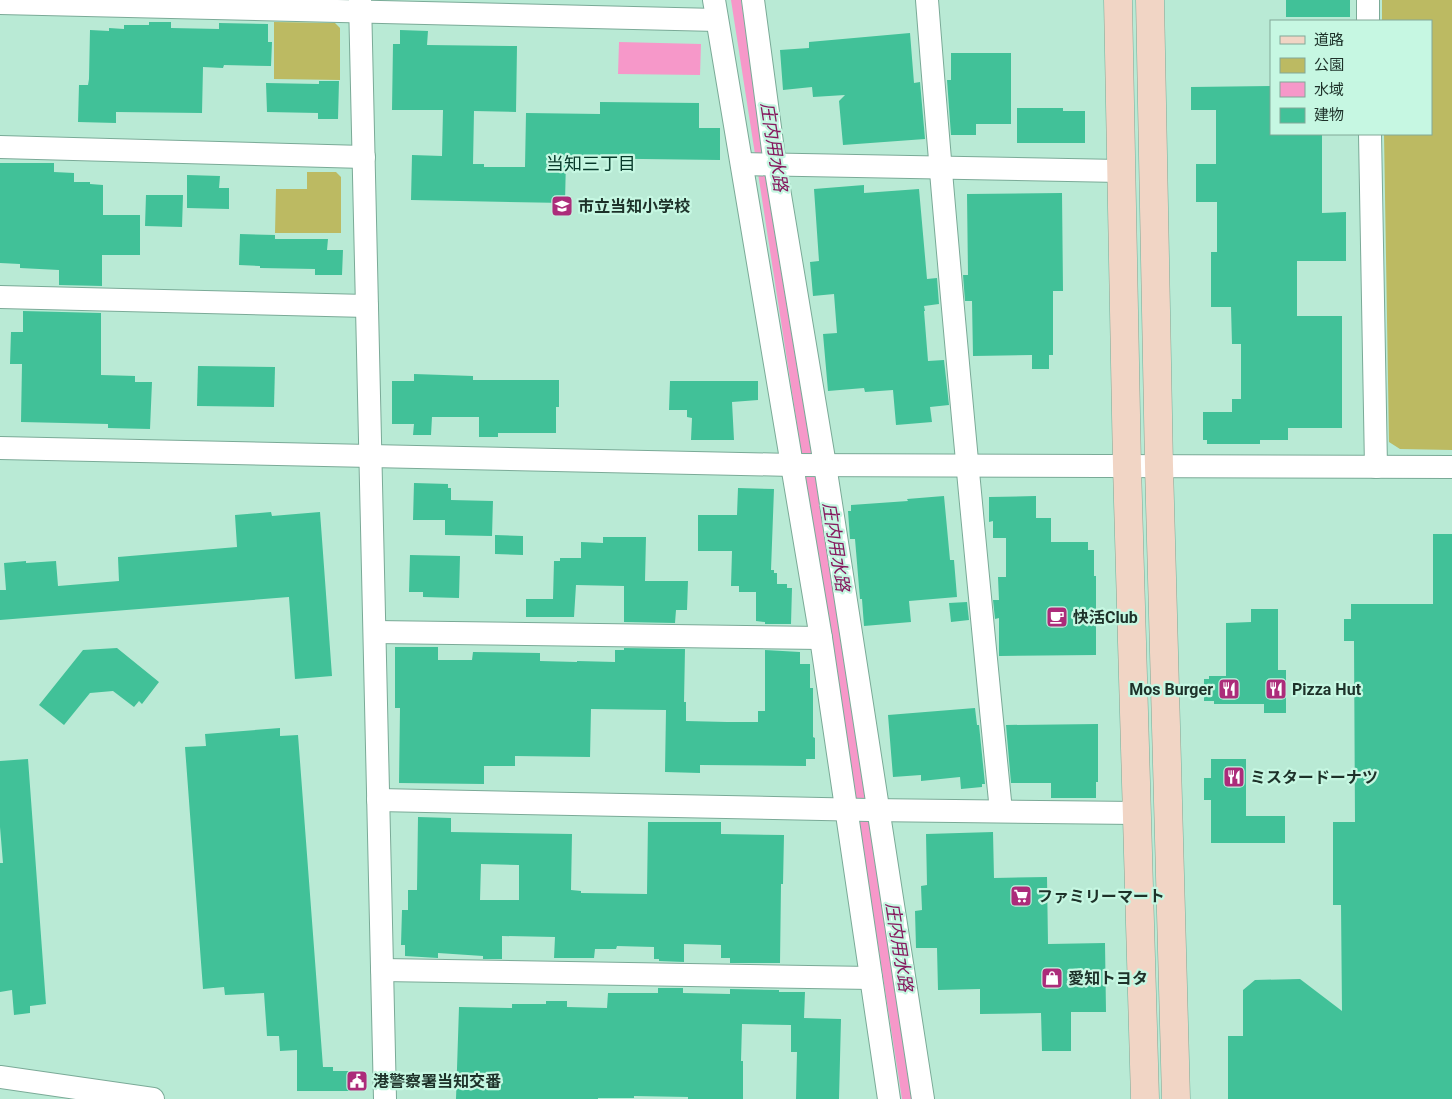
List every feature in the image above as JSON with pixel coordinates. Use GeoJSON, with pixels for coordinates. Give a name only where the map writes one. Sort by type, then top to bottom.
{"type":"FeatureCollection","features":[{"type":"Feature","properties":{"kind":"street"},"geometry":{"type":"LineString","coordinates":[[753,0],[759,165],[808,465],[821,638],[862,810],[922,1099]]}},
{"type":"Feature","properties":{"kind":"street"},"geometry":{"type":"LineString","coordinates":[[927,0],[967,466],[1001,811]]}},
{"type":"Feature","properties":{"kind":"street"},"geometry":{"type":"LineString","coordinates":[[1118,0],[1127,466],[1145,1099]]}},
{"type":"Feature","properties":{"kind":"street"},"geometry":{"type":"LineString","coordinates":[[1150,0],[1159,466],[1176,1099]]}},
{"type":"Feature","properties":{"kind":"street"},"geometry":{"type":"LineString","coordinates":[[1368,0],[1368,20]]}},
{"type":"Feature","properties":{"kind":"street"},"geometry":{"type":"LineString","coordinates":[[0,3],[716,10],[759,165],[808,465],[862,810],[871,978],[889,1099]]}},
{"type":"Feature","properties":{"kind":"street"},"geometry":{"type":"LineString","coordinates":[[360,6],[385,1099]]}},
{"type":"Feature","properties":{"kind":"street"},"geometry":{"type":"LineString","coordinates":[[1370,135],[1376,467]]}},
{"type":"Feature","properties":{"kind":"street"},"geometry":{"type":"LineString","coordinates":[[0,147],[364,157]]}},
{"type":"Feature","properties":{"kind":"street"},"geometry":{"type":"LineString","coordinates":[[759,165],[1120,171]]}},
{"type":"Feature","properties":{"kind":"street"},"geometry":{"type":"LineString","coordinates":[[0,297],[368,306]]}},
{"type":"Feature","properties":{"kind":"street"},"geometry":{"type":"LineString","coordinates":[[0,448],[808,465],[1452,467]]}},
{"type":"Feature","properties":{"kind":"street"},"geometry":{"type":"LineString","coordinates":[[375,632],[821,638]]}},
{"type":"Feature","properties":{"kind":"street"},"geometry":{"type":"LineString","coordinates":[[378,800],[862,810],[1137,812]]}},
{"type":"Feature","properties":{"kind":"street"},"geometry":{"type":"LineString","coordinates":[[382,970],[871,978]]}},
{"type":"Feature","properties":{"kind":"street"},"geometry":{"type":"LineString","coordinates":[[0,1077],[153,1099]]}},
{"type":"Feature","properties":{"kind":"green space"},"geometry":{"type":"Polygon","coordinates":[[[1382,0],[1452,0],[1452,450],[1400,449],[1389,442],[1384,135],[1432,135],[1432,20],[1382,20],[1382,0]]]}},
{"type":"Feature","properties":{"kind":"green space"},"geometry":{"type":"Polygon","coordinates":[[[274,22],[335,23],[340,28],[340,80],[274,79],[274,22]]]}},
{"type":"Feature","properties":{"kind":"green space"},"geometry":{"type":"Polygon","coordinates":[[[307,172],[336,172],[341,177],[341,233],[275,233],[276,189],[307,189],[307,172]]]}},
{"type":"Feature","properties":{"kind":"water"},"geometry":{"type":"Polygon","coordinates":[[[731,0],[741,0],[912,1099],[902,1099],[731,0]]]}},
{"type":"Feature","properties":{"kind":"water"},"geometry":{"type":"Polygon","coordinates":[[[619,42],[701,44],[700,75],[618,74],[619,42]]]}},
{"type":"Feature","properties":{"kind":"building"},"geometry":{"type":"Polygon","coordinates":[[[1286,0],[1350,0],[1350,17],[1286,17],[1286,0]]]}},
{"type":"Feature","properties":{"kind":"building"},"geometry":{"type":"Polygon","coordinates":[[[149,22],[171,22],[171,28],[219,29],[219,23],[268,24],[268,42],[272,42],[271,66],[224,65],[223,68],[203,67],[202,113],[116,112],[116,123],[78,122],[79,85],[88,85],[89,79],[90,30],[109,31],[109,28],[124,29],[124,25],[149,25],[149,22]]]}},
{"type":"Feature","properties":{"kind":"building"},"geometry":{"type":"Polygon","coordinates":[[[400,30],[428,31],[427,45],[517,46],[516,112],[474,111],[473,164],[484,164],[484,167],[525,167],[526,113],[600,114],[600,102],[699,103],[699,128],[720,128],[720,160],[566,158],[565,203],[411,200],[412,155],[442,156],[443,110],[392,110],[393,44],[400,44],[400,30]]]}},
{"type":"Feature","properties":{"kind":"building"},"geometry":{"type":"Polygon","coordinates":[[[910,33],[914,83],[920,82],[925,139],[843,145],[839,101],[845,95],[813,97],[812,87],[783,90],[780,50],[809,48],[809,42],[910,33]]]}},
{"type":"Feature","properties":{"kind":"building"},"geometry":{"type":"Polygon","coordinates":[[[951,53],[1011,53],[1011,124],[976,124],[976,135],[951,135],[947,80],[951,80],[951,53]]]}},
{"type":"Feature","properties":{"kind":"building"},"geometry":{"type":"Polygon","coordinates":[[[319,81],[339,81],[338,119],[318,119],[318,113],[267,112],[266,83],[319,84],[319,81]]]}},
{"type":"Feature","properties":{"kind":"building"},"geometry":{"type":"Polygon","coordinates":[[[1270,86],[1270,135],[1322,135],[1322,213],[1346,212],[1346,261],[1297,261],[1297,316],[1342,316],[1342,428],[1288,428],[1288,440],[1260,440],[1260,444],[1207,444],[1207,440],[1203,440],[1203,412],[1232,412],[1232,399],[1241,399],[1241,344],[1232,344],[1231,307],[1211,307],[1211,252],[1217,252],[1217,202],[1196,202],[1196,164],[1216,164],[1216,110],[1191,110],[1191,87],[1270,86]]]}},
{"type":"Feature","properties":{"kind":"building"},"geometry":{"type":"Polygon","coordinates":[[[1017,108],[1063,108],[1063,111],[1085,111],[1085,143],[1017,143],[1017,108]]]}},
{"type":"Feature","properties":{"kind":"building"},"geometry":{"type":"Polygon","coordinates":[[[0,163],[54,163],[54,172],[74,173],[74,182],[90,182],[90,184],[103,185],[103,215],[140,215],[140,255],[102,255],[102,286],[59,285],[59,270],[20,268],[20,264],[0,263],[0,163]]]}},
{"type":"Feature","properties":{"kind":"building"},"geometry":{"type":"Polygon","coordinates":[[[187,175],[220,176],[219,188],[229,188],[229,209],[187,208],[187,175]]]}},
{"type":"Feature","properties":{"kind":"building"},"geometry":{"type":"Polygon","coordinates":[[[864,185],[864,193],[919,189],[927,279],[937,278],[939,304],[924,306],[928,361],[944,360],[949,405],[930,407],[932,422],[896,425],[893,390],[865,392],[864,388],[828,391],[823,334],[837,333],[834,294],[813,296],[810,262],[819,261],[814,189],[864,185]]]}},
{"type":"Feature","properties":{"kind":"building"},"geometry":{"type":"Polygon","coordinates":[[[1062,193],[1063,291],[1053,291],[1053,355],[1049,355],[1049,369],[1032,369],[1032,355],[973,356],[972,301],[965,301],[963,275],[968,275],[967,194],[1062,193]]]}},
{"type":"Feature","properties":{"kind":"building"},"geometry":{"type":"Polygon","coordinates":[[[146,195],[183,195],[182,227],[145,226],[146,195]]]}},
{"type":"Feature","properties":{"kind":"building"},"geometry":{"type":"Polygon","coordinates":[[[240,234],[275,235],[275,239],[328,239],[327,250],[343,250],[342,275],[315,275],[315,269],[260,268],[260,266],[239,265],[240,234]]]}},
{"type":"Feature","properties":{"kind":"building"},"geometry":{"type":"Polygon","coordinates":[[[23,311],[101,313],[101,375],[135,376],[135,382],[152,382],[150,429],[108,428],[108,424],[21,422],[22,364],[10,364],[11,332],[23,332],[23,311]]]}},
{"type":"Feature","properties":{"kind":"building"},"geometry":{"type":"Polygon","coordinates":[[[198,366],[275,367],[274,407],[197,406],[198,366]]]}},
{"type":"Feature","properties":{"kind":"building"},"geometry":{"type":"Polygon","coordinates":[[[414,374],[473,376],[473,380],[559,380],[559,407],[556,407],[556,433],[498,433],[498,437],[479,437],[479,417],[432,417],[431,435],[413,435],[414,424],[392,424],[392,381],[414,381],[414,374]]]}},
{"type":"Feature","properties":{"kind":"building"},"geometry":{"type":"Polygon","coordinates":[[[670,381],[758,381],[758,400],[732,402],[734,440],[691,440],[692,418],[687,417],[687,410],[669,410],[670,381]]]}},
{"type":"Feature","properties":{"kind":"building"},"geometry":{"type":"Polygon","coordinates":[[[414,483],[448,484],[448,488],[451,488],[451,500],[493,501],[492,536],[445,535],[445,520],[413,520],[414,483]]]}},
{"type":"Feature","properties":{"kind":"building"},"geometry":{"type":"Polygon","coordinates":[[[738,488],[774,489],[771,570],[777,573],[777,584],[787,584],[787,588],[792,588],[791,624],[765,624],[765,622],[756,621],[756,592],[739,592],[739,586],[731,586],[732,551],[698,551],[698,515],[737,515],[738,488]]]}},
{"type":"Feature","properties":{"kind":"building"},"geometry":{"type":"Polygon","coordinates":[[[944,496],[950,560],[954,560],[957,597],[909,601],[911,622],[864,626],[855,539],[850,539],[848,511],[851,511],[851,505],[908,501],[907,499],[944,496]]]}},
{"type":"Feature","properties":{"kind":"building"},"geometry":{"type":"Polygon","coordinates":[[[1036,496],[1036,518],[1051,518],[1051,542],[1088,542],[1088,550],[1094,550],[1094,576],[1096,576],[1096,655],[999,656],[999,618],[995,619],[993,600],[999,600],[998,577],[1006,577],[1006,538],[993,538],[993,521],[989,522],[989,497],[1036,496]]]}},
{"type":"Feature","properties":{"kind":"building"},"geometry":{"type":"Polygon","coordinates":[[[271,512],[272,516],[320,512],[332,676],[295,679],[289,597],[0,620],[0,590],[6,590],[4,563],[56,561],[58,586],[119,581],[118,557],[237,547],[235,515],[271,512]]]}},
{"type":"Feature","properties":{"kind":"building"},"geometry":{"type":"Polygon","coordinates":[[[1433,534],[1452,534],[1452,1099],[1228,1099],[1228,1036],[1243,1036],[1243,990],[1255,980],[1300,979],[1342,1011],[1341,905],[1333,905],[1333,822],[1355,822],[1354,641],[1344,641],[1344,619],[1351,619],[1351,604],[1433,604],[1433,534]]]}},
{"type":"Feature","properties":{"kind":"building"},"geometry":{"type":"Polygon","coordinates":[[[495,535],[523,536],[523,555],[495,554],[495,535]]]}},
{"type":"Feature","properties":{"kind":"building"},"geometry":{"type":"Polygon","coordinates":[[[603,537],[646,537],[645,581],[688,581],[687,610],[676,610],[675,623],[624,622],[624,586],[576,585],[574,617],[526,617],[526,599],[553,599],[554,561],[560,561],[560,558],[581,558],[581,542],[603,543],[603,537]]]}},
{"type":"Feature","properties":{"kind":"building"},"geometry":{"type":"Polygon","coordinates":[[[410,555],[460,556],[459,598],[423,597],[423,592],[409,592],[410,555]]]}},
{"type":"Feature","properties":{"kind":"building"},"geometry":{"type":"Polygon","coordinates":[[[967,602],[969,620],[951,622],[949,603],[967,602]]]}},
{"type":"Feature","properties":{"kind":"building"},"geometry":{"type":"Polygon","coordinates":[[[1251,609],[1278,609],[1278,670],[1286,670],[1286,713],[1264,713],[1264,704],[1214,704],[1214,701],[1204,701],[1204,679],[1209,679],[1209,676],[1226,676],[1226,623],[1251,622],[1251,609]]]}},
{"type":"Feature","properties":{"kind":"building"},"geometry":{"type":"Polygon","coordinates":[[[395,647],[438,647],[438,660],[472,660],[473,652],[540,653],[540,661],[577,662],[615,662],[615,650],[624,650],[624,648],[685,649],[684,702],[686,702],[686,721],[727,722],[758,722],[758,711],[765,711],[765,650],[800,652],[800,664],[810,664],[810,688],[813,688],[815,759],[806,759],[806,766],[700,765],[700,773],[665,772],[666,710],[591,709],[590,757],[515,756],[515,766],[484,766],[484,784],[399,783],[400,708],[395,708],[395,647]]]}},
{"type":"Feature","properties":{"kind":"building"},"geometry":{"type":"Polygon","coordinates":[[[117,648],[159,682],[142,704],[139,701],[134,707],[113,691],[90,693],[64,725],[39,705],[83,650],[117,648]]]}},
{"type":"Feature","properties":{"kind":"building"},"geometry":{"type":"Polygon","coordinates":[[[975,708],[977,725],[979,725],[985,784],[982,784],[982,787],[961,789],[960,777],[921,781],[921,775],[893,777],[888,715],[975,708]]]}},
{"type":"Feature","properties":{"kind":"building"},"geometry":{"type":"Polygon","coordinates":[[[1098,724],[1098,782],[1096,782],[1096,798],[1051,798],[1051,783],[1011,783],[1006,725],[1098,724]]]}},
{"type":"Feature","properties":{"kind":"building"},"geometry":{"type":"Polygon","coordinates":[[[280,728],[280,736],[298,735],[323,1067],[333,1067],[333,1071],[364,1071],[365,1091],[297,1091],[297,1050],[280,1051],[279,1036],[267,1036],[264,993],[225,995],[224,987],[203,989],[185,747],[206,746],[205,734],[280,728]]]}},
{"type":"Feature","properties":{"kind":"building"},"geometry":{"type":"Polygon","coordinates":[[[28,759],[46,1004],[30,1006],[30,1013],[14,1015],[12,990],[0,992],[0,863],[3,863],[0,827],[0,761],[28,759]]]}},
{"type":"Feature","properties":{"kind":"building"},"geometry":{"type":"Polygon","coordinates":[[[1211,759],[1246,759],[1246,816],[1285,816],[1285,843],[1211,843],[1211,800],[1204,800],[1204,778],[1211,778],[1211,759]]]}},
{"type":"Feature","properties":{"kind":"building"},"geometry":{"type":"Polygon","coordinates":[[[418,817],[451,818],[451,832],[572,834],[571,890],[581,891],[581,893],[647,894],[648,822],[721,822],[721,834],[784,835],[780,963],[730,963],[730,958],[721,958],[721,945],[684,944],[684,962],[654,959],[654,947],[617,946],[616,949],[595,949],[594,958],[554,958],[555,937],[502,936],[502,959],[483,959],[483,956],[438,953],[438,958],[405,956],[405,945],[401,945],[402,910],[408,910],[408,890],[417,890],[418,817]],[[481,864],[480,900],[519,900],[519,865],[481,864]]]}},
{"type":"Feature","properties":{"kind":"building"},"geometry":{"type":"Polygon","coordinates":[[[993,832],[994,878],[1047,877],[1048,944],[1105,943],[1106,1012],[1071,1012],[1071,1051],[1042,1051],[1041,1013],[980,1014],[980,989],[938,990],[937,948],[916,948],[915,911],[922,910],[921,886],[927,885],[926,834],[993,832]]]}},
{"type":"Feature","properties":{"kind":"building"},"geometry":{"type":"Polygon","coordinates":[[[658,988],[683,988],[683,993],[730,994],[730,989],[805,992],[804,1018],[841,1019],[839,1099],[796,1099],[797,1052],[791,1052],[791,1025],[742,1024],[743,1099],[688,1099],[688,1097],[634,1096],[634,1098],[598,1099],[456,1099],[459,1007],[512,1008],[512,1004],[546,1004],[546,1001],[567,1001],[567,1007],[607,1008],[608,993],[658,993],[658,988]]]}},
{"type":"Feature","properties":{"kind":"place","name":"市立当知小学校"},"geometry":{"type":"Point","coordinates":[562,206]}},
{"type":"Feature","properties":{"kind":"place","name":"快活Club"},"geometry":{"type":"Point","coordinates":[1057,617]}},
{"type":"Feature","properties":{"kind":"place","name":"Mos Burger"},"geometry":{"type":"Point","coordinates":[1229,689]}},
{"type":"Feature","properties":{"kind":"place","name":"Pizza Hut"},"geometry":{"type":"Point","coordinates":[1276,689]}},
{"type":"Feature","properties":{"kind":"place","name":"ミスタードーナツ"},"geometry":{"type":"Point","coordinates":[1234,777]}},
{"type":"Feature","properties":{"kind":"place","name":"ファミリーマート"},"geometry":{"type":"Point","coordinates":[1021,896]}},
{"type":"Feature","properties":{"kind":"place","name":"愛知トヨタ"},"geometry":{"type":"Point","coordinates":[1052,978]}},
{"type":"Feature","properties":{"kind":"place","name":"港警察署当知交番"},"geometry":{"type":"Point","coordinates":[357,1081]}},
{"type":"Feature","properties":{"kind":"district","name":"当知三丁目"},"geometry":{"type":"Point","coordinates":[591,164]}},
{"type":"Feature","properties":{"kind":"water label","name":"庄内用水路"},"geometry":{"type":"Point","coordinates":[774,147]}},
{"type":"Feature","properties":{"kind":"water label","name":"庄内用水路"},"geometry":{"type":"Point","coordinates":[836,547]}},
{"type":"Feature","properties":{"kind":"water label","name":"庄内用水路"},"geometry":{"type":"Point","coordinates":[899,947]}}]}
